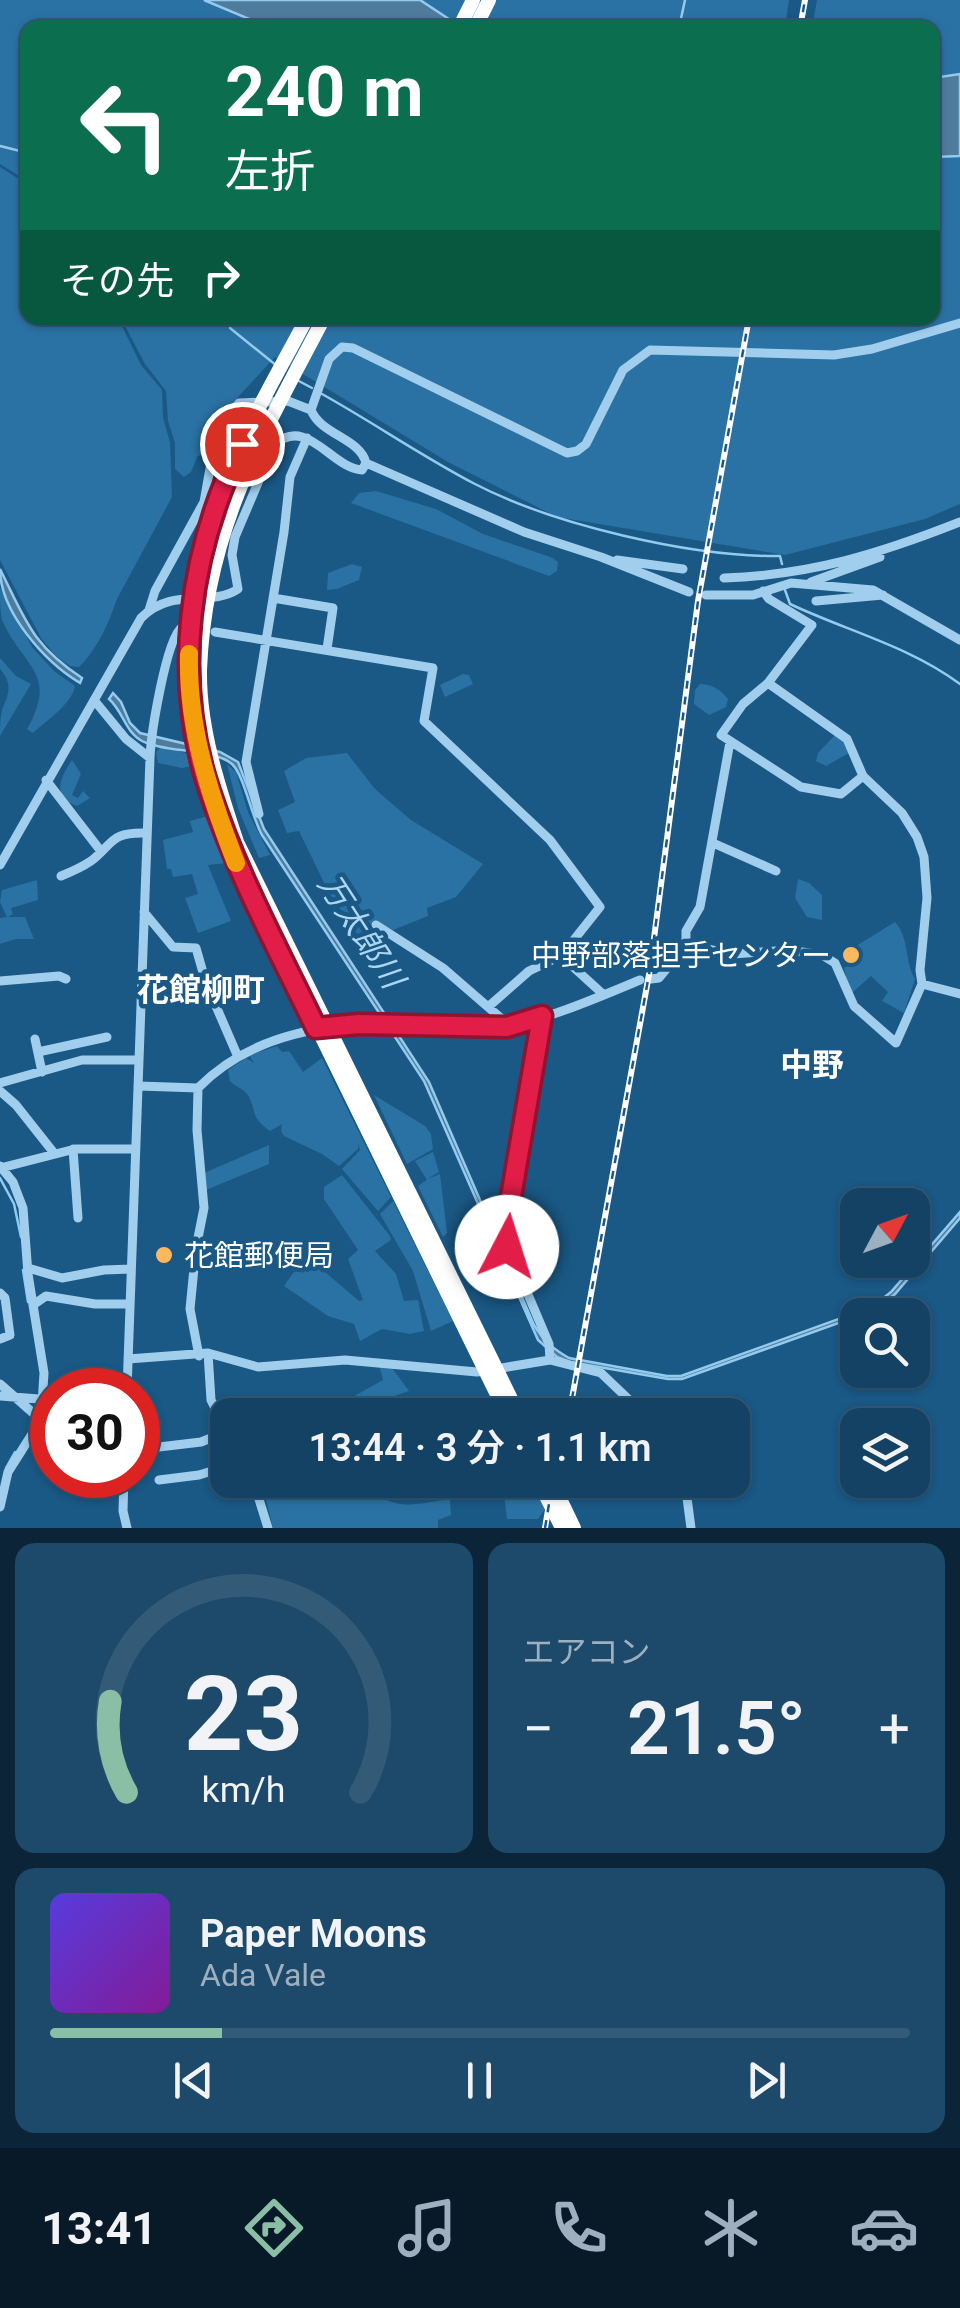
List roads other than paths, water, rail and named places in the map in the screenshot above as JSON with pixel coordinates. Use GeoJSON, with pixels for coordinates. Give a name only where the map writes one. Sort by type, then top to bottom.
{"type":"FeatureCollection","features":[{"type":"Feature","properties":{"kind":"highway"},"geometry":{"type":"LineString","coordinates":[[200,596],[262,420],[304,325]]}},
{"type":"Feature","properties":{"kind":"highway"},"geometry":{"type":"LineString","coordinates":[[320,325],[214,491],[189,660],[205,752],[237,842],[323,1028],[510,1398]]}},
{"type":"Feature","properties":{"kind":"highway"},"geometry":{"type":"LineString","coordinates":[[468,1322],[500,1398]]}},
{"type":"Feature","properties":{"kind":"highway"},"geometry":{"type":"LineString","coordinates":[[547,1498],[562,1528]]}},
{"type":"Feature","properties":{"kind":"highway"},"geometry":{"type":"LineString","coordinates":[[559,1498],[574,1528]]}},
{"type":"Feature","properties":{"kind":"street"},"geometry":{"type":"LineString","coordinates":[[310,410],[328,359],[346,346],[567,453],[586,444],[624,370],[650,350],[834,355],[872,349],[960,323]]}},
{"type":"Feature","properties":{"kind":"street"},"geometry":{"type":"LineString","coordinates":[[0,865],[136,625],[149,610],[155,591],[204,502],[214,491],[212,456],[228,419],[240,404],[288,400],[310,410],[326,430],[361,451],[366,463],[524,532],[689,592]]}},
{"type":"Feature","properties":{"kind":"street"},"geometry":{"type":"LineString","coordinates":[[149,610],[200,596],[227,595],[238,589],[232,554],[235,537],[274,445],[287,437],[306,438],[317,442],[342,466],[362,470],[366,463]]}},
{"type":"Feature","properties":{"kind":"street"},"geometry":{"type":"LineString","coordinates":[[259,814],[246,762],[290,478],[306,438]]}},
{"type":"Feature","properties":{"kind":"street"},"geometry":{"type":"LineString","coordinates":[[724,578],[808,571],[888,551],[960,522]]}},
{"type":"Feature","properties":{"kind":"street"},"geometry":{"type":"LineString","coordinates":[[809,584],[877,560],[888,551]]}},
{"type":"Feature","properties":{"kind":"street"},"geometry":{"type":"LineString","coordinates":[[608,560],[683,569]]}},
{"type":"Feature","properties":{"kind":"street"},"geometry":{"type":"LineString","coordinates":[[706,595],[739,597],[791,582],[860,586],[960,640]]}},
{"type":"Feature","properties":{"kind":"street"},"geometry":{"type":"LineString","coordinates":[[763,591],[769,599],[812,625],[768,682],[742,704],[721,735],[801,787],[842,794],[863,776]]}},
{"type":"Feature","properties":{"kind":"street"},"geometry":{"type":"LineString","coordinates":[[816,601],[883,596]]}},
{"type":"Feature","properties":{"kind":"street"},"geometry":{"type":"LineString","coordinates":[[273,598],[333,608],[327,649]]}},
{"type":"Feature","properties":{"kind":"street"},"geometry":{"type":"LineString","coordinates":[[128,1368],[150,754],[168,653],[175,633],[182,627]]}},
{"type":"Feature","properties":{"kind":"street"},"geometry":{"type":"LineString","coordinates":[[214,632],[433,668],[424,721],[535,824],[600,907],[561,956],[529,971],[488,1007]]}},
{"type":"Feature","properties":{"kind":"street"},"geometry":{"type":"LineString","coordinates":[[686,945],[733,954],[789,950],[822,955],[835,963],[854,1006],[896,1043],[922,984],[927,898],[924,857],[917,837],[902,812],[863,776],[847,739],[768,682]]}},
{"type":"Feature","properties":{"kind":"street"},"geometry":{"type":"LineString","coordinates":[[94,700],[126,739],[150,754]]}},
{"type":"Feature","properties":{"kind":"street"},"geometry":{"type":"LineString","coordinates":[[210,1400],[190,1309],[204,1208],[197,1130],[198,1088],[238,1057],[307,1029],[384,1024],[510,1026],[646,979],[660,978],[686,945],[686,931],[700,907],[730,742]]}},
{"type":"Feature","properties":{"kind":"street"},"geometry":{"type":"LineString","coordinates":[[46,780],[100,850]]}},
{"type":"Feature","properties":{"kind":"street"},"geometry":{"type":"LineString","coordinates":[[62,876],[93,860],[100,850],[127,834],[146,833]]}},
{"type":"Feature","properties":{"kind":"street"},"geometry":{"type":"LineString","coordinates":[[713,844],[776,871]]}},
{"type":"Feature","properties":{"kind":"street"},"geometry":{"type":"LineString","coordinates":[[144,912],[173,948],[194,947],[200,954],[206,983],[238,1057]]}},
{"type":"Feature","properties":{"kind":"street"},"geometry":{"type":"LineString","coordinates":[[376,925],[443,968],[510,1026]]}},
{"type":"Feature","properties":{"kind":"street"},"geometry":{"type":"LineString","coordinates":[[561,956],[604,995]]}},
{"type":"Feature","properties":{"kind":"street"},"geometry":{"type":"LineString","coordinates":[[0,982],[59,976],[66,979]]}},
{"type":"Feature","properties":{"kind":"street"},"geometry":{"type":"LineString","coordinates":[[922,984],[960,994]]}},
{"type":"Feature","properties":{"kind":"street"},"geometry":{"type":"LineString","coordinates":[[542,1016],[504,1238],[550,1353]]}},
{"type":"Feature","properties":{"kind":"street"},"geometry":{"type":"LineString","coordinates":[[38,1052],[108,1037]]}},
{"type":"Feature","properties":{"kind":"street"},"geometry":{"type":"LineString","coordinates":[[35,1039],[42,1072]]}},
{"type":"Feature","properties":{"kind":"street"},"geometry":{"type":"LineString","coordinates":[[54,1153],[0,1087],[92,1059],[138,1060]]}},
{"type":"Feature","properties":{"kind":"street"},"geometry":{"type":"LineString","coordinates":[[138,1086],[198,1088]]}},
{"type":"Feature","properties":{"kind":"street"},"geometry":{"type":"LineString","coordinates":[[44,1368],[23,1208],[1,1167],[73,1149],[135,1149]]}},
{"type":"Feature","properties":{"kind":"street"},"geometry":{"type":"LineString","coordinates":[[73,1149],[78,1218]]}},
{"type":"Feature","properties":{"kind":"street"},"geometry":{"type":"LineString","coordinates":[[28,1268],[62,1278],[131,1269]]}},
{"type":"Feature","properties":{"kind":"street"},"geometry":{"type":"LineString","coordinates":[[0,1293],[5,1298],[10,1335],[0,1339]]}},
{"type":"Feature","properties":{"kind":"street"},"geometry":{"type":"LineString","coordinates":[[33,1305],[46,1296],[95,1304],[130,1304]]}},
{"type":"Feature","properties":{"kind":"street"},"geometry":{"type":"LineString","coordinates":[[128,1360],[203,1355],[258,1368],[345,1360],[477,1372],[550,1353],[601,1372],[627,1398]]}},
{"type":"Feature","properties":{"kind":"street"},"geometry":{"type":"LineString","coordinates":[[0,1384],[30,1410]]}},
{"type":"Feature","properties":{"kind":"street"},"geometry":{"type":"LineString","coordinates":[[0,1396],[30,1399]]}},
{"type":"Feature","properties":{"kind":"street"},"geometry":{"type":"LineString","coordinates":[[0,1508],[8,1472],[30,1437]]}},
{"type":"Feature","properties":{"kind":"street"},"geometry":{"type":"LineString","coordinates":[[160,1447],[210,1439]]}},
{"type":"Feature","properties":{"kind":"street"},"geometry":{"type":"LineString","coordinates":[[160,1480],[210,1471]]}},
{"type":"Feature","properties":{"kind":"street"},"geometry":{"type":"LineString","coordinates":[[124,1498],[127,1528]]}},
{"type":"Feature","properties":{"kind":"street"},"geometry":{"type":"LineString","coordinates":[[259,1498],[268,1528]]}},
{"type":"Feature","properties":{"kind":"street"},"geometry":{"type":"LineString","coordinates":[[688,1498],[691,1528]]}},
{"type":"Feature","properties":{"kind":"waterway"},"geometry":{"type":"LineString","coordinates":[[681,20],[685,0]]}},
{"type":"Feature","properties":{"kind":"waterway"},"geometry":{"type":"LineString","coordinates":[[0,146],[20,151]]}},
{"type":"Feature","properties":{"kind":"waterway"},"geometry":{"type":"LineString","coordinates":[[230,328],[277,366]]}},
{"type":"Feature","properties":{"kind":"waterway"},"geometry":{"type":"LineString","coordinates":[[295,379],[312,388]]}},
{"type":"Feature","properties":{"kind":"waterway"},"geometry":{"type":"LineString","coordinates":[[322,394],[436,463],[543,513],[665,544],[780,556],[782,564]]}},
{"type":"Feature","properties":{"kind":"waterway"},"geometry":{"type":"LineString","coordinates":[[785,590],[790,604],[899,649],[960,684]]}},
{"type":"Feature","properties":{"kind":"waterway"},"geometry":{"type":"LineString","coordinates":[[0,1178],[14,1204],[21,1237]]}},
{"type":"Feature","properties":{"kind":"waterway"},"geometry":{"type":"LineString","coordinates":[[23,1270],[28,1302]]}},
{"type":"Feature","properties":{"kind":"waterway"},"geometry":{"type":"LineString","coordinates":[[6,1468],[15,1452]]}},
{"type":"Feature","properties":{"kind":"railway"},"geometry":{"type":"LineString","coordinates":[[801,20],[805,0]]}},
{"type":"Feature","properties":{"kind":"railway"},"geometry":{"type":"LineString","coordinates":[[572,1398],[650,969],[698,601],[748,325]]}},
{"type":"Feature","properties":{"kind":"railway"},"geometry":{"type":"LineString","coordinates":[[545,1528],[550,1498]]}},
{"type":"Feature","properties":{"kind":"place","name":"中野部落担手センター"},"geometry":{"type":"Point","coordinates":[851,955]}},
{"type":"Feature","properties":{"kind":"place","name":"花館郵便局"},"geometry":{"type":"Point","coordinates":[164,1255]}},
{"type":"Feature","properties":{"kind":"district","name":"花館柳町"},"geometry":{"type":"Point","coordinates":[201,990]}},
{"type":"Feature","properties":{"kind":"district","name":"中野"},"geometry":{"type":"Point","coordinates":[812,1065]}},
{"type":"Feature","properties":{"kind":"water label","name":"万太郎川"},"geometry":{"type":"Point","coordinates":[361,931]}}]}
